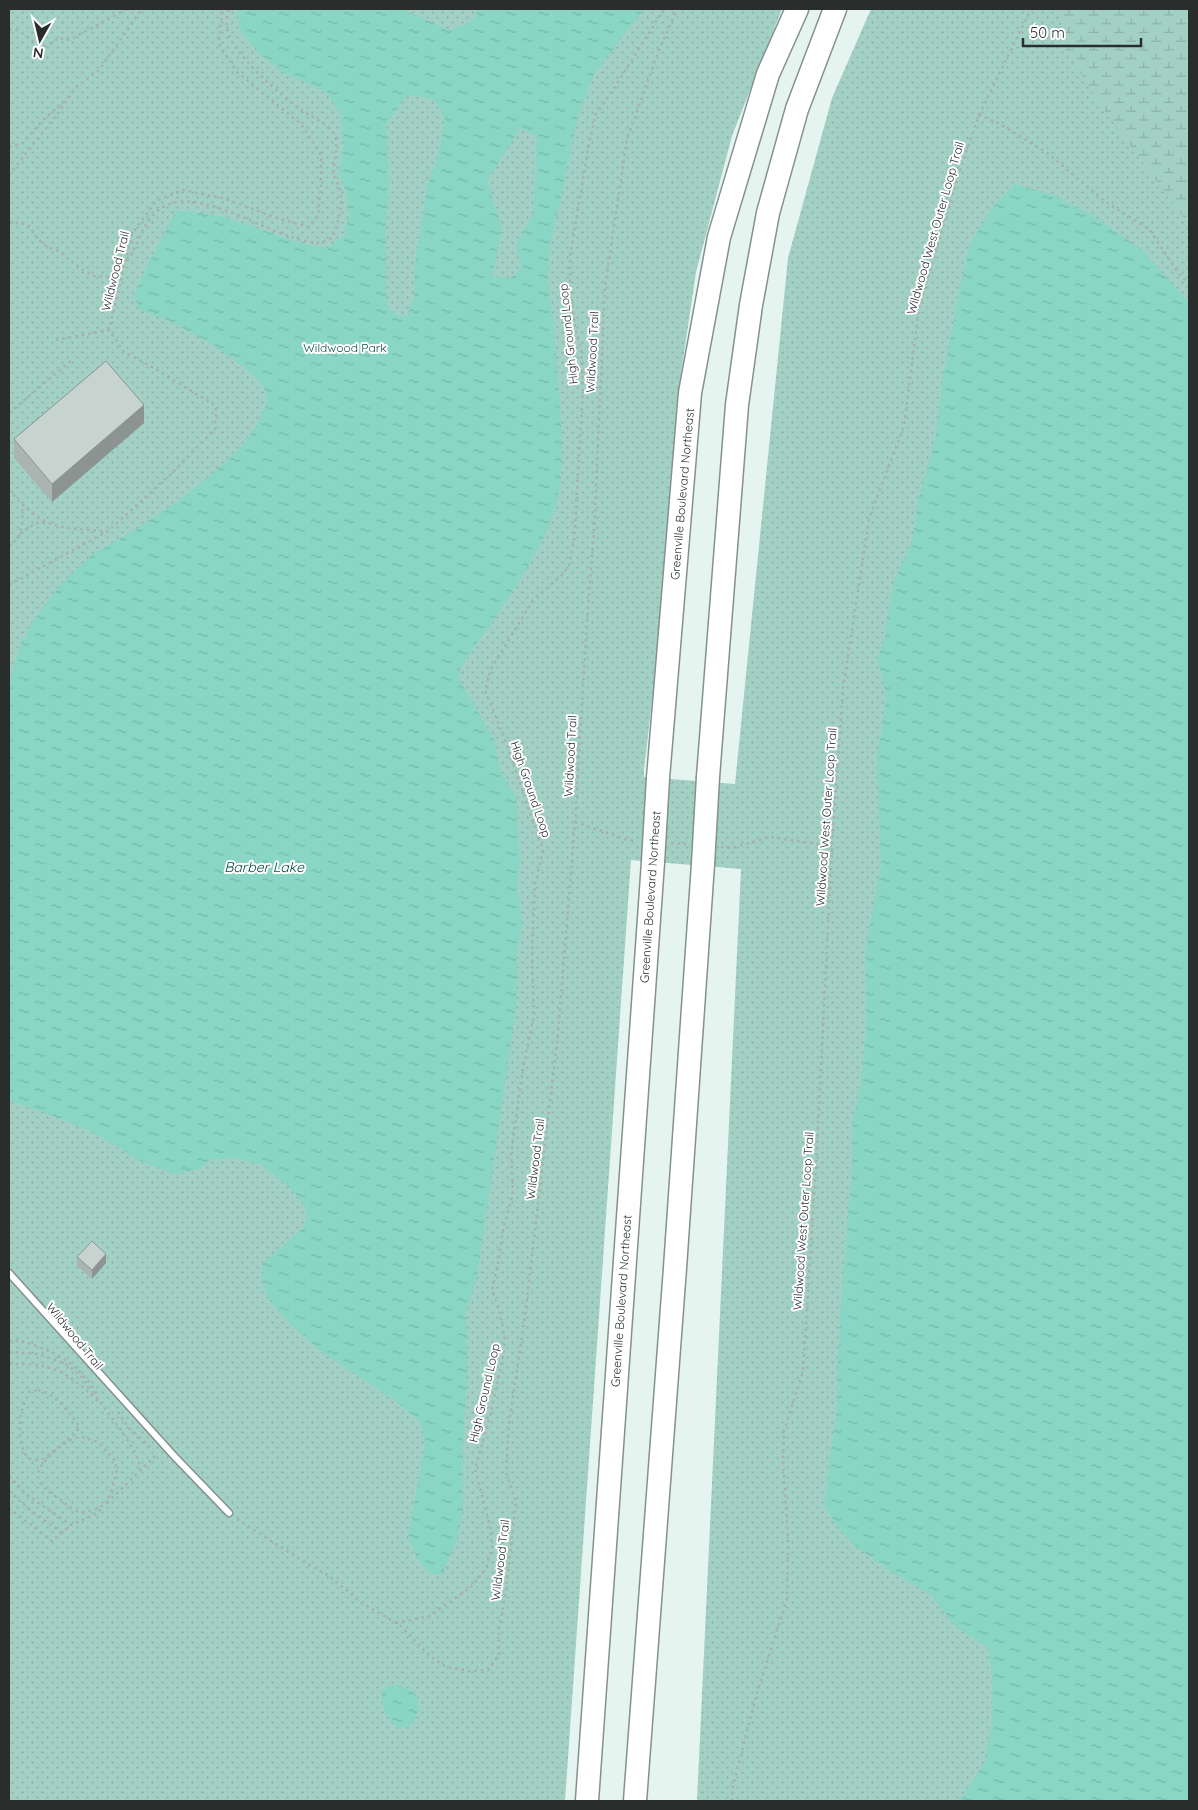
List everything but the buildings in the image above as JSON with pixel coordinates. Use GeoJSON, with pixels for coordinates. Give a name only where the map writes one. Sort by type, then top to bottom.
{"type":"FeatureCollection","features":[{"type":"Feature","properties":{"kind":"highway","name":"Greenville Boulevard Northeast"},"geometry":{"type":"LineString","coordinates":[[587,1801],[658,778],[690,393],[719,237],[768,74],[797,9]]}},
{"type":"Feature","properties":{"kind":"highway"},"geometry":{"type":"LineString","coordinates":[[635,1801],[708,778],[737,405],[751,305],[770,203],[797,109],[835,9]]}},
{"type":"Feature","properties":{"kind":"lane"},"geometry":{"type":"LineString","coordinates":[[9,1274],[175,1457],[229,1513]]}},
{"type":"Feature","properties":{"kind":"path"},"geometry":{"type":"LineString","coordinates":[[9,29],[23,32],[34,44],[47,46],[59,38],[67,40],[73,38],[127,9]]}},
{"type":"Feature","properties":{"kind":"path"},"geometry":{"type":"LineString","coordinates":[[9,175],[60,112],[76,87],[99,70],[142,9]]}},
{"type":"Feature","properties":{"kind":"path","name":"Wildwood Trail"},"geometry":{"type":"LineString","coordinates":[[9,584],[108,531],[174,472],[215,429],[216,406],[124,352],[110,330],[132,234],[156,201],[184,190],[223,198],[277,218],[310,227],[318,216],[321,186],[321,155],[301,124],[237,72],[219,44],[222,9]]}},
{"type":"Feature","properties":{"kind":"path"},"geometry":{"type":"LineString","coordinates":[[9,222],[26,224],[31,227],[41,242],[59,251],[93,276],[113,277],[132,254],[137,240],[149,220],[164,207],[180,202],[196,203],[241,216],[297,239],[319,243],[332,238],[341,216],[340,189],[334,176],[336,140],[327,127],[302,111],[262,78],[232,42],[226,27],[229,9]]}},
{"type":"Feature","properties":{"kind":"path","name":"High Ground Loop"},"geometry":{"type":"LineString","coordinates":[[396,1622],[430,1616],[471,1588],[486,1569],[492,1548],[490,1526],[475,1469],[490,1416],[505,1339],[499,1308],[492,1290],[503,1230],[513,1193],[512,1154],[523,1068],[534,1015],[532,955],[535,884],[543,851],[502,731],[485,690],[491,669],[533,600],[562,575],[569,565],[574,542],[583,389],[581,349],[575,326],[570,286],[570,256],[588,144],[596,114],[664,9]]}},
{"type":"Feature","properties":{"kind":"path","name":"Wildwood Trail"},"geometry":{"type":"LineString","coordinates":[[229,1513],[329,1576],[362,1602],[396,1622],[431,1657],[446,1667],[468,1671],[488,1670],[498,1655],[499,1629],[506,1590],[516,1501],[506,1472],[509,1424],[526,1305],[558,1034],[571,879],[586,620],[594,532],[605,287],[627,140],[658,50],[677,9]]}},
{"type":"Feature","properties":{"kind":"path","name":"Wildwood West Outer Loop Trail"},"geometry":{"type":"LineString","coordinates":[[732,1801],[733,1786],[756,1696],[787,1599],[788,1538],[783,1461],[784,1432],[803,1371],[843,689],[870,519],[904,426],[919,308],[959,173],[979,115],[1031,9]]}},
{"type":"Feature","properties":{"kind":"path"},"geometry":{"type":"LineString","coordinates":[[9,146],[23,143],[43,120],[69,98]]}},
{"type":"Feature","properties":{"kind":"path"},"geometry":{"type":"LineString","coordinates":[[979,115],[998,123],[1046,152],[1107,204],[1149,229],[1179,274],[1189,284]]}},
{"type":"Feature","properties":{"kind":"path"},"geometry":{"type":"LineString","coordinates":[[56,340],[110,330]]}},
{"type":"Feature","properties":{"kind":"path"},"geometry":{"type":"LineString","coordinates":[[9,413],[73,359]]}},
{"type":"Feature","properties":{"kind":"path"},"geometry":{"type":"LineString","coordinates":[[9,490],[22,506],[33,515],[56,527],[108,531]]}},
{"type":"Feature","properties":{"kind":"path"},"geometry":{"type":"LineString","coordinates":[[9,546],[16,542],[23,524],[22,506]]}},
{"type":"Feature","properties":{"kind":"path"},"geometry":{"type":"LineString","coordinates":[[19,535],[27,527],[36,523],[47,523]]}},
{"type":"Feature","properties":{"kind":"path"},"geometry":{"type":"LineString","coordinates":[[9,1341],[19,1339],[57,1354],[76,1367],[89,1381],[136,1454],[141,1470]]}},
{"type":"Feature","properties":{"kind":"path"},"geometry":{"type":"LineString","coordinates":[[9,1352],[38,1354],[66,1364],[81,1376],[104,1406]]}},
{"type":"Feature","properties":{"kind":"path"},"geometry":{"type":"LineString","coordinates":[[9,1364],[35,1364],[53,1367],[81,1386],[104,1406]]}},
{"type":"Feature","properties":{"kind":"path"},"geometry":{"type":"LineString","coordinates":[[64,1444],[42,1464],[38,1472],[40,1484],[46,1492],[79,1512],[91,1511],[106,1504],[117,1470],[115,1460],[98,1442],[82,1437],[73,1438],[64,1444],[39,1460],[31,1460],[26,1456],[22,1448],[21,1413],[29,1392],[38,1390],[46,1392],[55,1398],[79,1426],[78,1431],[64,1444]]}},
{"type":"Feature","properties":{"kind":"path"},"geometry":{"type":"LineString","coordinates":[[114,1407],[128,1427],[164,1460]]}},
{"type":"Feature","properties":{"kind":"path"},"geometry":{"type":"LineString","coordinates":[[9,1508],[52,1541],[71,1525],[96,1514],[157,1454]]}},
{"type":"Feature","properties":{"kind":"path"},"geometry":{"type":"LineString","coordinates":[[9,1476],[27,1495],[71,1525]]}},
{"type":"Feature","properties":{"kind":"path"},"geometry":{"type":"LineString","coordinates":[[9,1492],[62,1533]]}},
{"type":"Feature","properties":{"kind":"green space","name":"Wildwood Park"},"geometry":{"type":"Polygon","coordinates":[[[9,9],[782,9],[732,136],[696,272],[679,387],[654,683],[644,770],[644,777],[735,784],[788,258],[832,98],[871,9],[1189,9],[1189,1801],[697,1801],[741,869],[631,860],[565,1801],[9,1801],[9,9]]]}},
{"type":"Feature","properties":{"kind":"green space"},"geometry":{"type":"Polygon","coordinates":[[[1059,9],[1189,9],[1189,225],[1102,107],[1059,39],[1059,9]]]}},
{"type":"Feature","properties":{"kind":"water","name":"Barber Lake"},"geometry":{"type":"Polygon","coordinates":[[[239,9],[401,9],[450,30],[473,21],[478,9],[644,9],[594,74],[578,116],[550,248],[547,277],[554,326],[562,450],[560,489],[555,511],[543,539],[527,568],[460,669],[459,679],[494,740],[499,768],[516,797],[520,859],[518,889],[522,922],[517,954],[516,1007],[477,1278],[466,1312],[467,1381],[463,1442],[463,1509],[457,1540],[440,1575],[428,1572],[416,1556],[408,1537],[425,1444],[421,1423],[394,1400],[319,1350],[291,1325],[271,1303],[262,1282],[263,1263],[302,1229],[307,1217],[303,1203],[292,1190],[260,1164],[233,1158],[211,1160],[200,1169],[176,1174],[142,1162],[89,1130],[9,1101],[9,684],[19,650],[31,624],[61,584],[93,554],[174,504],[212,474],[241,447],[256,427],[267,402],[264,387],[250,372],[212,344],[167,320],[140,310],[134,297],[143,274],[176,211],[216,215],[289,239],[327,248],[343,237],[349,216],[348,201],[339,170],[344,145],[340,113],[326,92],[284,73],[257,52],[242,33],[237,13],[239,9]],[[407,95],[386,125],[389,182],[386,222],[386,290],[388,307],[397,316],[406,316],[414,297],[415,264],[427,186],[437,161],[445,117],[433,99],[407,95]],[[520,128],[487,181],[502,228],[493,276],[509,279],[521,269],[516,245],[534,213],[537,136],[520,128]]]}},
{"type":"Feature","properties":{"kind":"water"},"geometry":{"type":"Polygon","coordinates":[[[1015,184],[1054,196],[1092,215],[1143,251],[1189,303],[1189,1801],[960,1801],[984,1763],[992,1723],[992,1675],[988,1648],[954,1625],[930,1594],[889,1570],[854,1545],[836,1525],[824,1504],[836,1414],[840,1315],[852,1167],[852,1127],[861,1084],[866,1027],[865,954],[881,866],[877,759],[886,699],[877,660],[886,633],[893,583],[912,542],[918,501],[935,442],[943,377],[970,244],[992,208],[1015,184]]]}},
{"type":"Feature","properties":{"kind":"water"},"geometry":{"type":"Polygon","coordinates":[[[394,1685],[410,1690],[418,1700],[417,1713],[410,1727],[398,1728],[388,1717],[384,1707],[382,1692],[388,1686],[394,1685]]]}}]}
